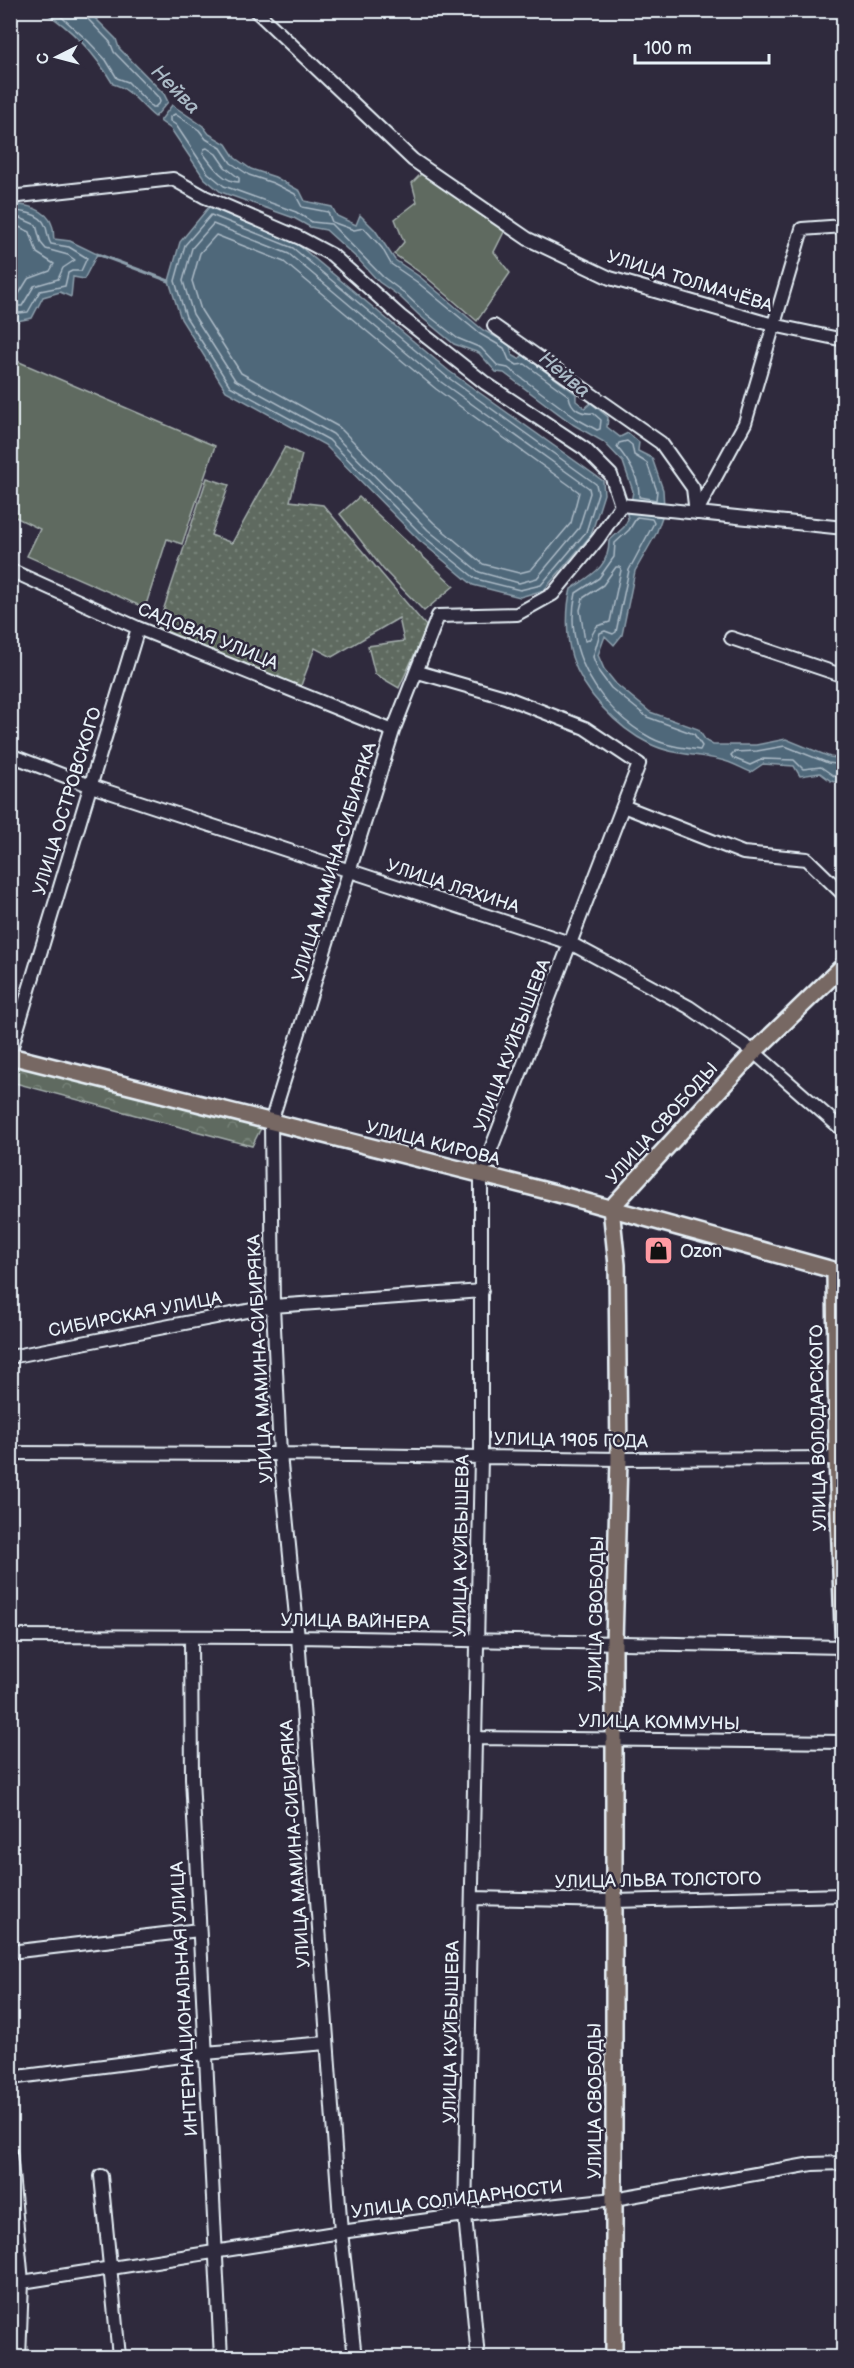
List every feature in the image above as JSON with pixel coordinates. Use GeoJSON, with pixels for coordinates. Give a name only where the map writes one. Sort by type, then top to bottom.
{"type":"FeatureCollection","features":[{"type":"Feature","properties":{"kind":"main road","name":"УЛИЦА СВОБОДЫ"},"geometry":{"type":"LineString","coordinates":[[614,2358],[614,1642],[619,1459],[617,1264],[611,1208],[754,1052],[843,965]]}},
{"type":"Feature","properties":{"kind":"main road","name":"УЛИЦА КИРОВА"},"geometry":{"type":"LineString","coordinates":[[10,1055],[611,1208],[839,1273]]}},
{"type":"Feature","properties":{"kind":"main road","name":"УЛИЦА ВОЛОДАРСКОГО"},"geometry":{"type":"LineString","coordinates":[[839,1273],[843,1656]]}},
{"type":"Feature","properties":{"kind":"street","name":"УЛИЦА ТОЛМАЧЁВА"},"geometry":{"type":"LineString","coordinates":[[255,10],[412,160],[528,239],[610,278],[773,325],[843,340]]}},
{"type":"Feature","properties":{"kind":"street"},"geometry":{"type":"LineString","coordinates":[[10,197],[173,179],[205,197],[300,238],[332,255],[400,316],[485,383],[585,449],[611,475],[621,506],[843,528]]}},
{"type":"Feature","properties":{"kind":"street"},"geometry":{"type":"LineString","coordinates":[[696,513],[745,423],[802,229],[843,226]]}},
{"type":"Feature","properties":{"kind":"street"},"geometry":{"type":"LineString","coordinates":[[494,326],[661,443],[693,488],[696,513]]}},
{"type":"Feature","properties":{"kind":"street","name":"УЛИЦА МАМИНА-СИБИРЯКА"},"geometry":{"type":"LineString","coordinates":[[355,2358],[341,2232],[298,1637],[280,1454],[273,1306],[272,1122],[393,731],[438,616],[517,614],[554,594],[621,506]]}},
{"type":"Feature","properties":{"kind":"street","name":"САДОВАЯ УЛИЦА"},"geometry":{"type":"LineString","coordinates":[[10,570],[138,628],[393,731]]}},
{"type":"Feature","properties":{"kind":"street","name":"УЛИЦА ОСТРОВСКОГО"},"geometry":{"type":"LineString","coordinates":[[10,1055],[138,628]]}},
{"type":"Feature","properties":{"kind":"street"},"geometry":{"type":"LineString","coordinates":[[731,638],[843,675]]}},
{"type":"Feature","properties":{"kind":"street","name":"УЛИЦА КУЙБЫШЕВА"},"geometry":{"type":"LineString","coordinates":[[418,672],[505,697],[585,728],[639,764],[481,1175],[481,1457],[465,2215],[478,2358]]}},
{"type":"Feature","properties":{"kind":"street","name":"УЛИЦА ЛЯХИНА"},"geometry":{"type":"LineString","coordinates":[[10,755],[91,786],[570,943],[689,1006],[754,1052],[843,1131]]}},
{"type":"Feature","properties":{"kind":"street"},"geometry":{"type":"LineString","coordinates":[[623,806],[743,853],[807,859],[843,895]]}},
{"type":"Feature","properties":{"kind":"street","name":"СИБИРСКАЯ УЛИЦА"},"geometry":{"type":"LineString","coordinates":[[10,1356],[273,1306],[482,1291]]}},
{"type":"Feature","properties":{"kind":"street","name":"УЛИЦА 1905 ГОДА"},"geometry":{"type":"LineString","coordinates":[[10,1453],[619,1459],[840,1458]]}},
{"type":"Feature","properties":{"kind":"street","name":"УЛИЦА ВАЙНЕРА"},"geometry":{"type":"LineString","coordinates":[[10,1636],[298,1637],[843,1647]]}},
{"type":"Feature","properties":{"kind":"street","name":"ИНТЕРНАЦИОНАЛЬНАЯ УЛИЦА"},"geometry":{"type":"LineString","coordinates":[[191,1638],[192,1778],[220,2358]]}},
{"type":"Feature","properties":{"kind":"street","name":"УЛИЦА КОММУНЫ"},"geometry":{"type":"LineString","coordinates":[[475,1738],[843,1742]]}},
{"type":"Feature","properties":{"kind":"street","name":"УЛИЦА ЛЬВА ТОЛСТОГО"},"geometry":{"type":"LineString","coordinates":[[472,1898],[614,1901],[843,1895]]}},
{"type":"Feature","properties":{"kind":"street"},"geometry":{"type":"LineString","coordinates":[[10,1952],[199,1930]]}},
{"type":"Feature","properties":{"kind":"street"},"geometry":{"type":"LineString","coordinates":[[10,2078],[205,2053],[327,2043]]}},
{"type":"Feature","properties":{"kind":"street"},"geometry":{"type":"LineString","coordinates":[[10,2151],[22,2282],[19,2358]]}},
{"type":"Feature","properties":{"kind":"street","name":"УЛИЦА СОЛИДАРНОСТИ"},"geometry":{"type":"LineString","coordinates":[[22,2282],[341,2232],[465,2215],[614,2199],[812,2164],[843,2163]]}},
{"type":"Feature","properties":{"kind":"street"},"geometry":{"type":"LineString","coordinates":[[101,2176],[119,2356]]}},
{"type":"Feature","properties":{"kind":"green space"},"geometry":{"type":"Polygon","coordinates":[[[424,171],[505,230],[494,252],[510,273],[477,321],[425,276],[394,254],[404,242],[395,219],[417,202],[412,183],[424,171]]]}},
{"type":"Feature","properties":{"kind":"green space"},"geometry":{"type":"Polygon","coordinates":[[[10,358],[215,446],[182,544],[167,539],[145,608],[27,556],[40,529],[11,515],[10,358]]]}},
{"type":"Feature","properties":{"kind":"green space"},"geometry":{"type":"Polygon","coordinates":[[[285,447],[302,455],[290,501],[323,505],[427,627],[399,688],[375,674],[368,646],[404,641],[399,618],[332,657],[315,648],[300,688],[157,629],[207,478],[229,485],[211,535],[232,543],[285,447]]]}},
{"type":"Feature","properties":{"kind":"green space"},"geometry":{"type":"Polygon","coordinates":[[[359,497],[454,586],[424,611],[383,569],[340,514],[359,497]]]}},
{"type":"Feature","properties":{"kind":"green space"},"geometry":{"type":"Polygon","coordinates":[[[18,1065],[262,1126],[252,1146],[11,1082],[11,1074],[18,1065]]]}},
{"type":"Feature","properties":{"kind":"water"},"geometry":{"type":"Polygon","coordinates":[[[43,11],[88,11],[116,39],[119,48],[164,94],[168,102],[155,117],[130,93],[113,84],[82,43],[43,11]]]}},
{"type":"Feature","properties":{"kind":"water"},"geometry":{"type":"Polygon","coordinates":[[[172,105],[203,126],[209,134],[226,144],[235,158],[251,169],[275,177],[300,191],[305,201],[332,207],[337,216],[356,225],[360,215],[375,230],[395,260],[420,277],[483,330],[510,345],[512,355],[519,359],[523,355],[576,394],[576,401],[585,408],[591,403],[608,417],[607,427],[620,437],[628,433],[639,442],[638,451],[652,458],[663,490],[664,507],[631,503],[633,491],[623,462],[604,442],[574,425],[504,373],[496,372],[479,353],[454,344],[399,296],[379,282],[326,230],[310,227],[294,218],[221,192],[204,178],[171,129],[160,121],[172,105]]]}},
{"type":"Feature","properties":{"kind":"water"},"geometry":{"type":"Polygon","coordinates":[[[11,205],[23,205],[41,211],[53,227],[54,239],[70,241],[97,254],[84,279],[73,277],[71,297],[60,292],[43,297],[32,318],[17,321],[11,319],[11,205]]]}},
{"type":"Feature","properties":{"kind":"water"},"geometry":{"type":"Polygon","coordinates":[[[209,207],[296,243],[449,371],[603,481],[604,494],[591,535],[544,590],[520,597],[473,585],[419,540],[325,445],[226,391],[181,319],[169,281],[180,242],[209,207]]]}},
{"type":"Feature","properties":{"kind":"water"},"geometry":{"type":"Polygon","coordinates":[[[626,509],[663,514],[656,534],[635,571],[622,635],[614,645],[605,636],[598,655],[604,669],[616,684],[650,712],[698,729],[706,741],[713,745],[756,745],[786,739],[830,757],[843,759],[843,784],[831,781],[820,773],[800,776],[794,766],[763,764],[751,772],[725,761],[658,748],[625,729],[593,696],[577,670],[570,649],[567,623],[569,597],[571,589],[598,570],[606,558],[609,541],[624,527],[628,519],[626,509]]]}},
{"type":"Feature","properties":{"kind":"waterway"},"geometry":{"type":"LineString","coordinates":[[97,254],[169,281]]}},
{"type":"Feature","properties":{"kind":"place","name":"Ozon"},"geometry":{"type":"Point","coordinates":[659,1251]}},
{"type":"Feature","properties":{"kind":"water label","name":"Нейва"},"geometry":{"type":"Point","coordinates":[176,89]}},
{"type":"Feature","properties":{"kind":"water label","name":"Нейва"},"geometry":{"type":"Point","coordinates":[565,374]}}]}
